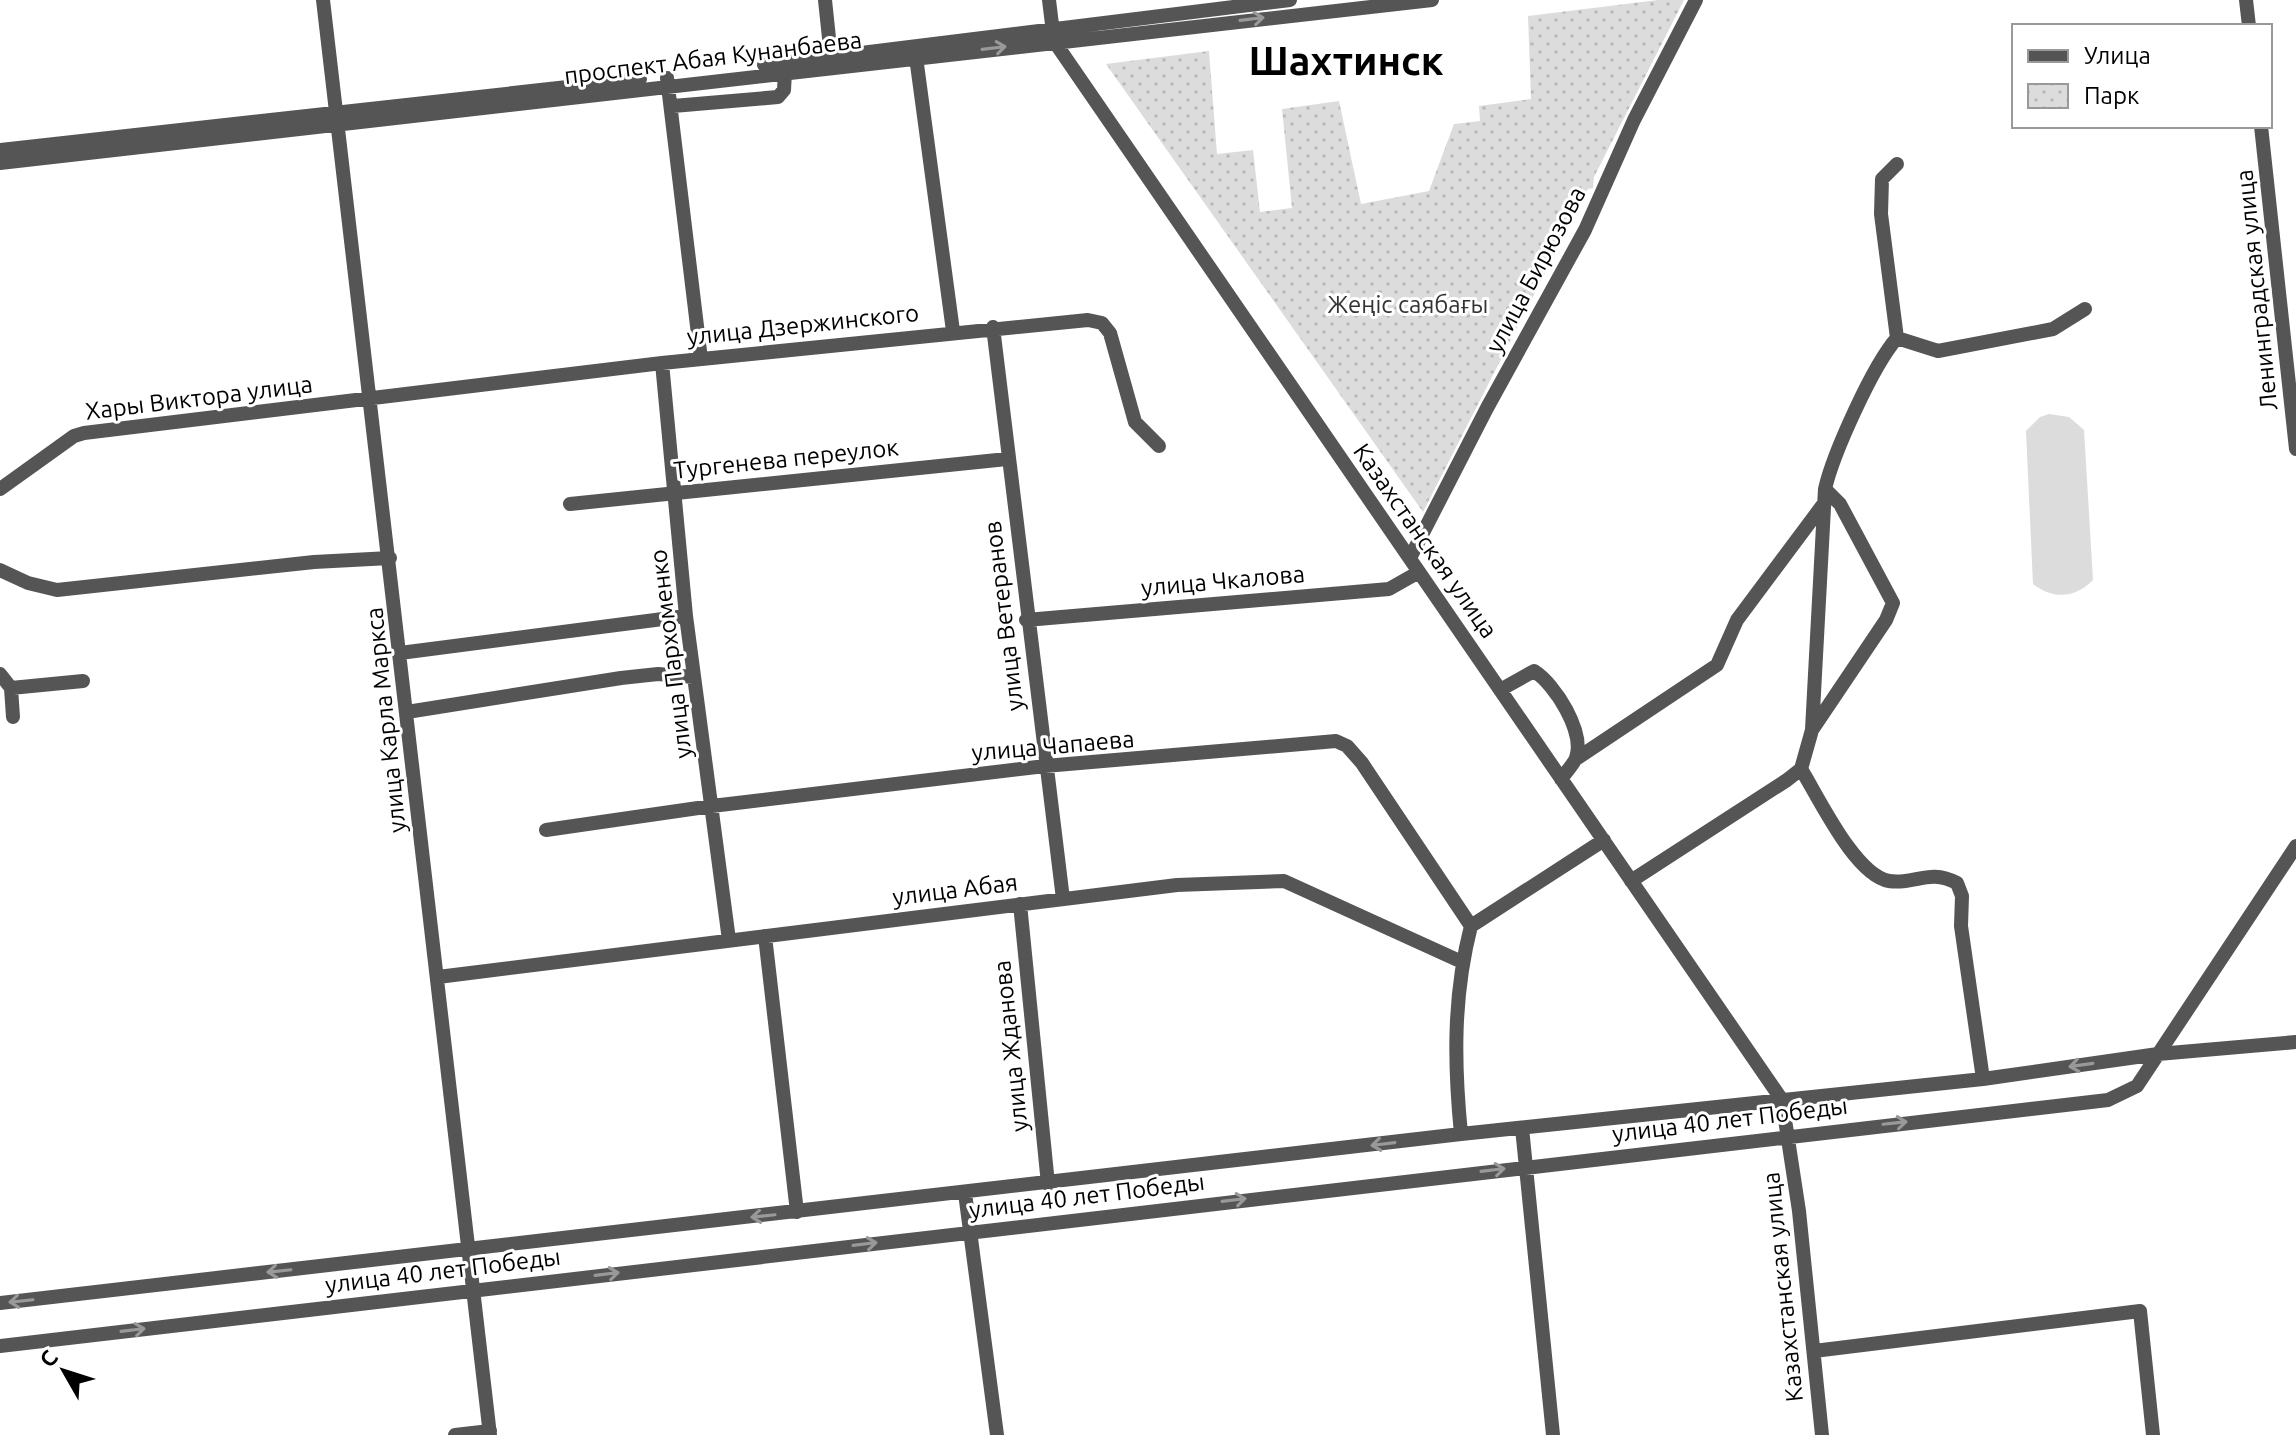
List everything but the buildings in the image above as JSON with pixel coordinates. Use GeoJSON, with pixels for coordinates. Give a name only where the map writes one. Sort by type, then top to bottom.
{"type":"FeatureCollection","features":[{"type":"Feature","properties":{"kind":"street","name":"улица Карла Маркса"},"geometry":{"type":"LineString","coordinates":[[323,0],[490,1433]]}},
{"type":"Feature","properties":{"kind":"street"},"geometry":{"type":"LineString","coordinates":[[825,0],[831,57]]}},
{"type":"Feature","properties":{"kind":"street","name":"Казахстанская улица"},"geometry":{"type":"LineString","coordinates":[[1049,0],[1053,34],[1782,1100],[1789,1135],[1822,1435]]}},
{"type":"Feature","properties":{"kind":"street","name":"проспект Абая Кунанбаева"},"geometry":{"type":"LineString","coordinates":[[0,150],[916,57],[1290,0]]}},
{"type":"Feature","properties":{"kind":"street","name":"проспект Абая Кунанбаева"},"geometry":{"type":"LineString","coordinates":[[668,81],[831,57],[1358,3],[1432,0]]}},
{"type":"Feature","properties":{"kind":"street","name":"улица Бирюзова"},"geometry":{"type":"LineString","coordinates":[[1410,558],[1487,408],[1585,230],[1634,120],[1696,0]]}},
{"type":"Feature","properties":{"kind":"street"},"geometry":{"type":"LineString","coordinates":[[2246,0],[2249,24]]}},
{"type":"Feature","properties":{"kind":"street"},"geometry":{"type":"LineString","coordinates":[[916,57],[953,331]]}},
{"type":"Feature","properties":{"kind":"street"},"geometry":{"type":"LineString","coordinates":[[673,106],[778,97],[784,90],[785,72]]}},
{"type":"Feature","properties":{"kind":"street"},"geometry":{"type":"LineString","coordinates":[[668,81],[701,359]]}},
{"type":"Feature","properties":{"kind":"street","name":"проспект Абая Кунанбаева"},"geometry":{"type":"LineString","coordinates":[[0,163],[336,118]]}},
{"type":"Feature","properties":{"kind":"street","name":"Ленинградская улица"},"geometry":{"type":"LineString","coordinates":[[2261,128],[2296,449]]}},
{"type":"Feature","properties":{"kind":"street"},"geometry":{"type":"LineString","coordinates":[[1631,881],[1801,769],[1812,730],[1825,489],[1832,462],[1882,358],[1897,338],[1881,214],[1882,179],[1897,164]]}},
{"type":"Feature","properties":{"kind":"street"},"geometry":{"type":"LineString","coordinates":[[1897,338],[1938,351],[2053,329],[2085,309]]}},
{"type":"Feature","properties":{"kind":"street","name":"улица Дзержинского"},"geometry":{"type":"LineString","coordinates":[[371,396],[953,331],[1088,320],[1102,323],[1110,333],[1135,422],[1159,446]]}},
{"type":"Feature","properties":{"kind":"street","name":"улица Ветеранов"},"geometry":{"type":"LineString","coordinates":[[993,327],[1026,620],[1063,899]]}},
{"type":"Feature","properties":{"kind":"street","name":"улица Пархоменко"},"geometry":{"type":"LineString","coordinates":[[662,363],[693,677],[729,940]]}},
{"type":"Feature","properties":{"kind":"street","name":"Хары Виктора улица"},"geometry":{"type":"LineString","coordinates":[[0,489],[74,436],[84,433],[371,396]]}},
{"type":"Feature","properties":{"kind":"street","name":"Тургенева переулок"},"geometry":{"type":"LineString","coordinates":[[570,504],[1007,459]]}},
{"type":"Feature","properties":{"kind":"street"},"geometry":{"type":"LineString","coordinates":[[1812,730],[1886,620],[1893,603],[1840,504],[1825,489]]}},
{"type":"Feature","properties":{"kind":"street"},"geometry":{"type":"LineString","coordinates":[[1561,779],[1576,759],[1717,665],[1737,620],[1822,506]]}},
{"type":"Feature","properties":{"kind":"street"},"geometry":{"type":"LineString","coordinates":[[0,570],[28,583],[57,590],[314,562],[390,558]]}},
{"type":"Feature","properties":{"kind":"street","name":"улица Чкалова"},"geometry":{"type":"LineString","coordinates":[[1026,620],[1389,589],[1419,572]]}},
{"type":"Feature","properties":{"kind":"street"},"geometry":{"type":"LineString","coordinates":[[400,653],[686,616]]}},
{"type":"Feature","properties":{"kind":"street"},"geometry":{"type":"LineString","coordinates":[[1500,690],[1525,674],[1534,671],[1541,676],[1571,721],[1578,742],[1576,759]]}},
{"type":"Feature","properties":{"kind":"street"},"geometry":{"type":"LineString","coordinates":[[0,674],[11,688],[13,717]]}},
{"type":"Feature","properties":{"kind":"street"},"geometry":{"type":"LineString","coordinates":[[407,712],[621,678],[658,674],[693,677]]}},
{"type":"Feature","properties":{"kind":"street"},"geometry":{"type":"LineString","coordinates":[[11,688],[83,681]]}},
{"type":"Feature","properties":{"kind":"street","name":"улица Чапаева"},"geometry":{"type":"LineString","coordinates":[[546,830],[712,806],[1045,766],[1336,741],[1347,746],[1362,763],[1471,926]]}},
{"type":"Feature","properties":{"kind":"street"},"geometry":{"type":"LineString","coordinates":[[1801,769],[1856,857],[1874,876],[1891,881],[1929,875],[1957,883],[1962,896],[1961,926],[1983,1079]]}},
{"type":"Feature","properties":{"kind":"street"},"geometry":{"type":"LineString","coordinates":[[1461,1134],[1455,1036],[1462,962],[1471,926],[1604,840]]}},
{"type":"Feature","properties":{"kind":"street"},"geometry":{"type":"LineString","coordinates":[[2158,1054],[2296,846]]}},
{"type":"Feature","properties":{"kind":"street","name":"улица Абая"},"geometry":{"type":"LineString","coordinates":[[438,977],[1177,885],[1284,881],[1462,962]]}},
{"type":"Feature","properties":{"kind":"street","name":"улица Жданова"},"geometry":{"type":"LineString","coordinates":[[1020,904],[1048,1184]]}},
{"type":"Feature","properties":{"kind":"street"},"geometry":{"type":"LineString","coordinates":[[765,936],[797,1212]]}},
{"type":"Feature","properties":{"kind":"street","name":"улица 40 лет Победы"},"geometry":{"type":"LineString","coordinates":[[0,1303],[1461,1134],[1983,1079],[2158,1054],[2296,1042]]}},
{"type":"Feature","properties":{"kind":"street","name":"улица 40 лет Победы"},"geometry":{"type":"LineString","coordinates":[[0,1346],[2108,1100],[2127,1094],[2137,1086],[2158,1054]]}},
{"type":"Feature","properties":{"kind":"street"},"geometry":{"type":"LineString","coordinates":[[1522,1128],[1553,1435]]}},
{"type":"Feature","properties":{"kind":"street"},"geometry":{"type":"LineString","coordinates":[[965,1193],[997,1435]]}},
{"type":"Feature","properties":{"kind":"street"},"geometry":{"type":"LineString","coordinates":[[1814,1351],[2140,1311],[2153,1435]]}},
{"type":"Feature","properties":{"kind":"street"},"geometry":{"type":"LineString","coordinates":[[455,1435],[490,1433]]}},
{"type":"Feature","properties":{"kind":"green space","name":"Жеңіс саябағы"},"geometry":{"type":"Polygon","coordinates":[[[1658,0],[1684,0],[1594,177],[1593,188],[1588,189],[1423,512],[1106,64],[1209,51],[1217,154],[1253,150],[1260,212],[1292,208],[1282,109],[1339,101],[1361,204],[1429,191],[1454,124],[1480,121],[1479,106],[1531,99],[1528,16],[1658,0]]]}},
{"type":"Feature","properties":{"kind":"green space"},"geometry":{"type":"Polygon","coordinates":[[[2049,414],[2069,417],[2084,430],[2093,580],[2079,590],[2064,595],[2049,593],[2033,584],[2026,431],[2040,417],[2049,414]]]}},
{"type":"Feature","properties":{"kind":"district","name":"Шахтинск"},"geometry":{"type":"Point","coordinates":[1346,61]}}]}
